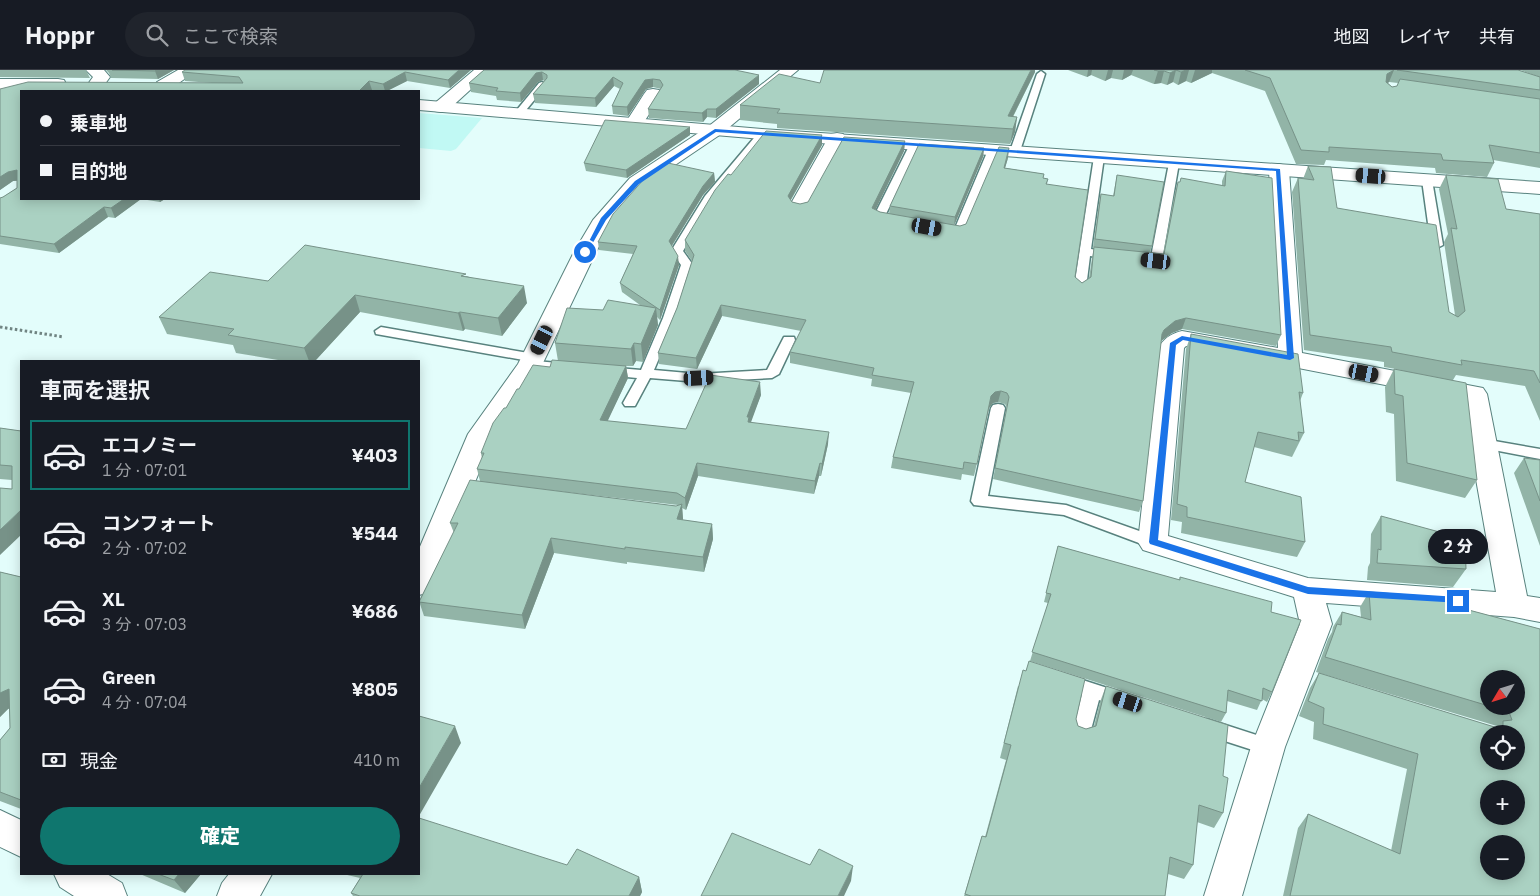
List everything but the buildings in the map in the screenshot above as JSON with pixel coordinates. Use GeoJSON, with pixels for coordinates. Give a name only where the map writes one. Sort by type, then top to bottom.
{"type":"FeatureCollection","features":[{"type":"Feature","properties":{"kind":"street"},"geometry":{"type":"LineString","coordinates":[[164,86],[189,70]]}},
{"type":"Feature","properties":{"kind":"street"},"geometry":{"type":"LineString","coordinates":[[441,107],[484,70]]}},
{"type":"Feature","properties":{"kind":"street"},"geometry":{"type":"LineString","coordinates":[[420,582],[468,488],[481,434],[532,361],[585,252],[603,220],[637,182],[715,130],[790,70]]}},
{"type":"Feature","properties":{"kind":"street"},"geometry":{"type":"LineString","coordinates":[[0,84],[115,85]]}},
{"type":"Feature","properties":{"kind":"street"},"geometry":{"type":"LineString","coordinates":[[0,92],[31,84]]}},
{"type":"Feature","properties":{"kind":"street"},"geometry":{"type":"LineString","coordinates":[[144,86],[191,88]]}},
{"type":"Feature","properties":{"kind":"street"},"geometry":{"type":"LineString","coordinates":[[634,122],[653,94]]}},
{"type":"Feature","properties":{"kind":"street"},"geometry":{"type":"LineString","coordinates":[[420,105],[762,134],[1540,188]]}},
{"type":"Feature","properties":{"kind":"street"},"geometry":{"type":"LineString","coordinates":[[799,207],[836,138]]}},
{"type":"Feature","properties":{"kind":"street"},"geometry":{"type":"LineString","coordinates":[[1278,170],[1290,358]]}},
{"type":"Feature","properties":{"kind":"street"},"geometry":{"type":"LineString","coordinates":[[1182,338],[1474,394],[1483,444],[1527,607],[1308,590],[1153,542],[1172,344],[1182,338]]}},
{"type":"Feature","properties":{"kind":"street"},"geometry":{"type":"LineString","coordinates":[[1226,895],[1268,747],[1305,678],[1316,624],[1308,590]]}},
{"type":"Feature","properties":{"kind":"street"},"geometry":{"type":"LineString","coordinates":[[0,827],[20,839]]}},
{"type":"Feature","properties":{"kind":"street"},"geometry":{"type":"LineString","coordinates":[[76,875],[108,896]]}},
{"type":"Feature","properties":{"kind":"street"},"geometry":{"type":"LineString","coordinates":[[236,896],[251,875]]}},
{"type":"Feature","properties":{"kind":"lane"},"geometry":{"type":"LineString","coordinates":[[1015,152],[1041,74]]}},
{"type":"Feature","properties":{"kind":"lane"},"geometry":{"type":"LineString","coordinates":[[518,113],[542,85]]}},
{"type":"Feature","properties":{"kind":"lane"},"geometry":{"type":"LineString","coordinates":[[630,403],[647,375],[678,296],[687,265],[677,251],[709,198],[762,134]]}},
{"type":"Feature","properties":{"kind":"lane"},"geometry":{"type":"LineString","coordinates":[[906,223],[879,218],[915,144]]}},
{"type":"Feature","properties":{"kind":"lane"},"geometry":{"type":"LineString","coordinates":[[932,228],[959,232],[993,150]]}},
{"type":"Feature","properties":{"kind":"lane"},"geometry":{"type":"LineString","coordinates":[[1080,288],[1098,157]]}},
{"type":"Feature","properties":{"kind":"lane"},"geometry":{"type":"LineString","coordinates":[[1085,252],[1156,261],[1174,163]]}},
{"type":"Feature","properties":{"kind":"lane"},"geometry":{"type":"LineString","coordinates":[[1427,180],[1438,258]]}},
{"type":"Feature","properties":{"kind":"lane"},"geometry":{"type":"LineString","coordinates":[[381,331],[584,370],[699,378],[772,374],[789,340]]}},
{"type":"Feature","properties":{"kind":"lane"},"geometry":{"type":"LineString","coordinates":[[998,408],[979,500],[1066,510],[1153,542]]}},
{"type":"Feature","properties":{"kind":"lane"},"geometry":{"type":"LineString","coordinates":[[1483,444],[1540,454]]}},
{"type":"Feature","properties":{"kind":"lane"},"geometry":{"type":"LineString","coordinates":[[1048,676],[1139,705]]}},
{"type":"Feature","properties":{"kind":"lane"},"geometry":{"type":"LineString","coordinates":[[1081,734],[1092,690]]}},
{"type":"Feature","properties":{"kind":"lane"},"geometry":{"type":"LineString","coordinates":[[1194,723],[1268,747]]}},
{"type":"Feature","properties":{"kind":"path"},"geometry":{"type":"LineString","coordinates":[[0,327],[64,337]]}},
{"type":"Feature","properties":{"kind":"shaded area"},"geometry":{"type":"Polygon","coordinates":[[[420,113],[482,118],[456,149],[451,151],[420,148],[420,113]]]}},
{"type":"Feature","properties":{"kind":"route"},"geometry":{"type":"LineString","coordinates":[[585,252],[603,220],[637,182],[715,130],[1278,170],[1290,358],[1182,338],[1172,344],[1153,542],[1308,590],[1458,601]]}}]}
